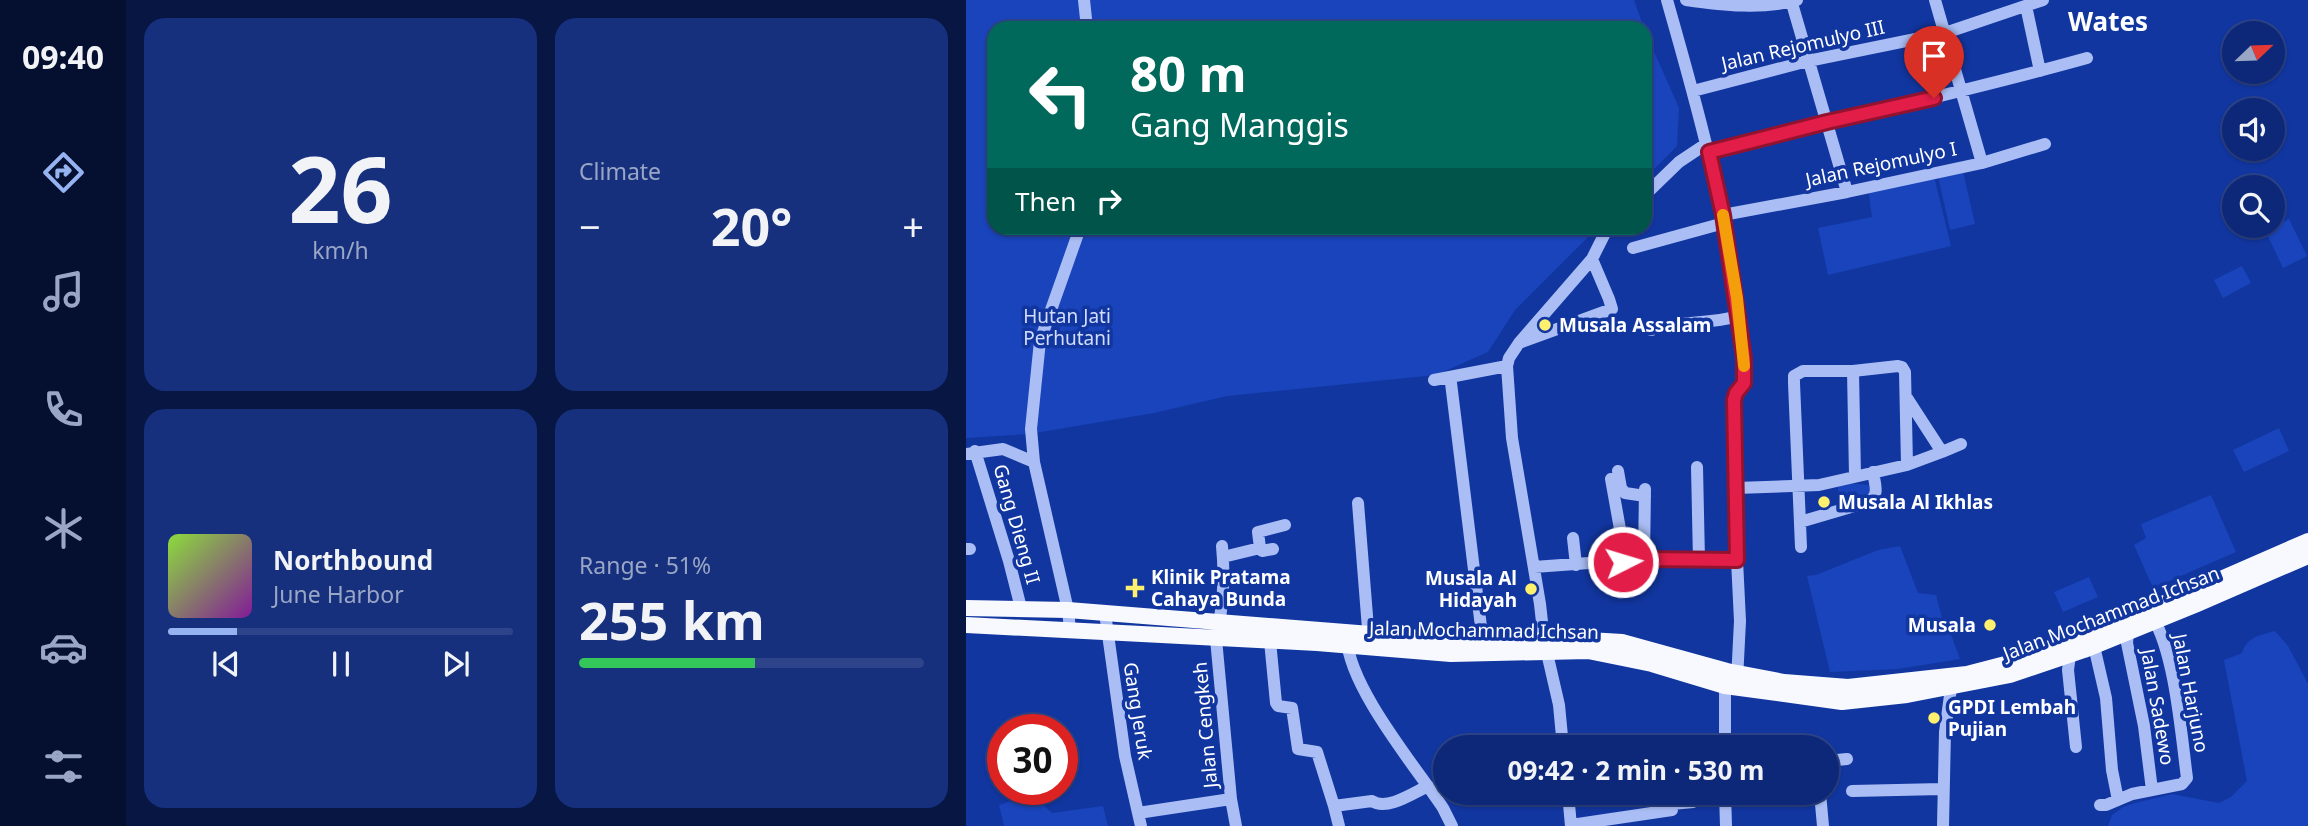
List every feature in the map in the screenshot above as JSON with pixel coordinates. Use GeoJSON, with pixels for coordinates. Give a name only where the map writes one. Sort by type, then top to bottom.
{"type":"FeatureCollection","features":[{"type":"Feature","properties":{"kind":"main road","name":"Jalan Mochammad Ichsan"},"geometry":{"type":"LineString","coordinates":[[1906,688],[1951,688],[2010,675],[2070,656],[2127,632],[2151,615],[2308,541]]}},
{"type":"Feature","properties":{"kind":"main road","name":"Jalan Mochammad Ichsan"},"geometry":{"type":"LineString","coordinates":[[966,608],[1068,610],[1220,621],[1347,639],[1484,649],[1546,646],[1617,656],[1842,702],[2017,661],[2151,615],[2308,556]]}},
{"type":"Feature","properties":{"kind":"main road"},"geometry":{"type":"LineString","coordinates":[[1021,608],[1025,628]]}},
{"type":"Feature","properties":{"kind":"main road","name":"Jalan Mochammad Ichsan"},"geometry":{"type":"LineString","coordinates":[[966,625],[1270,641],[1347,639]]}},
{"type":"Feature","properties":{"kind":"street"},"geometry":{"type":"LineString","coordinates":[[1084,0],[1086,21]]}},
{"type":"Feature","properties":{"kind":"street"},"geometry":{"type":"LineString","coordinates":[[1667,0],[1693,91],[1724,219],[1745,376],[1734,400],[1740,621],[1726,735]]}},
{"type":"Feature","properties":{"kind":"street"},"geometry":{"type":"LineString","coordinates":[[1686,0],[1724,6],[1793,1],[1847,192]]}},
{"type":"Feature","properties":{"kind":"street"},"geometry":{"type":"LineString","coordinates":[[1935,0],[1982,163]]}},
{"type":"Feature","properties":{"kind":"street","name":"Jalan Rejomulyo III"},"geometry":{"type":"LineString","coordinates":[[1693,91],[1808,61],[1945,33],[2008,5],[2026,6],[2043,0]]}},
{"type":"Feature","properties":{"kind":"street"},"geometry":{"type":"LineString","coordinates":[[2026,6],[2040,71]]}},
{"type":"Feature","properties":{"kind":"street"},"geometry":{"type":"LineString","coordinates":[[1652,188],[1679,162],[1707,148],[1961,92],[2087,58]]}},
{"type":"Feature","properties":{"kind":"street","name":"Jalan Rejomulyo I"},"geometry":{"type":"LineString","coordinates":[[1633,248],[1724,219],[1982,163],[2045,144]]}},
{"type":"Feature","properties":{"kind":"street"},"geometry":{"type":"LineString","coordinates":[[1070,630],[1068,610],[1034,462],[1031,429],[1040,341],[1078,235]]}},
{"type":"Feature","properties":{"kind":"street"},"geometry":{"type":"LineString","coordinates":[[1562,735],[1559,705],[1546,646],[1512,438],[1507,372],[1509,358],[1591,259],[1604,235]]}},
{"type":"Feature","properties":{"kind":"street"},"geometry":{"type":"LineString","coordinates":[[1519,344],[1612,309],[1591,259]]}},
{"type":"Feature","properties":{"kind":"street"},"geometry":{"type":"LineString","coordinates":[[1651,330],[1673,324],[1703,323],[1738,316]]}},
{"type":"Feature","properties":{"kind":"street"},"geometry":{"type":"LineString","coordinates":[[1801,547],[1794,376],[1803,371],[1902,367],[1905,372],[1907,465]]}},
{"type":"Feature","properties":{"kind":"street"},"geometry":{"type":"LineString","coordinates":[[1853,371],[1855,476]]}},
{"type":"Feature","properties":{"kind":"street"},"geometry":{"type":"LineString","coordinates":[[1434,380],[1507,372]]}},
{"type":"Feature","properties":{"kind":"street"},"geometry":{"type":"LineString","coordinates":[[1451,383],[1484,649]]}},
{"type":"Feature","properties":{"kind":"street"},"geometry":{"type":"LineString","coordinates":[[1906,397],[1942,452]]}},
{"type":"Feature","properties":{"kind":"street"},"geometry":{"type":"LineString","coordinates":[[1736,488],[1819,485],[1907,465],[1961,444]]}},
{"type":"Feature","properties":{"kind":"street"},"geometry":{"type":"LineString","coordinates":[[971,453],[1003,449],[1034,462]]}},
{"type":"Feature","properties":{"kind":"street","name":"Gang Dieng II"},"geometry":{"type":"LineString","coordinates":[[971,453],[1009,561],[1021,608]]}},
{"type":"Feature","properties":{"kind":"street"},"geometry":{"type":"LineString","coordinates":[[1697,467],[1699,560]]}},
{"type":"Feature","properties":{"kind":"street"},"geometry":{"type":"LineString","coordinates":[[1800,522],[1875,498],[1877,494],[1873,472]]}},
{"type":"Feature","properties":{"kind":"street"},"geometry":{"type":"LineString","coordinates":[[1623,562],[1614,475],[1625,493],[1645,493],[1644,559]]}},
{"type":"Feature","properties":{"kind":"street"},"geometry":{"type":"LineString","coordinates":[[1358,503],[1369,641]]}},
{"type":"Feature","properties":{"kind":"street","name":"Jalan Cengkeh"},"geometry":{"type":"LineString","coordinates":[[1236,826],[1231,799],[1216,639],[1220,621],[1223,551],[1267,549],[1258,532],[1285,526]]}},
{"type":"Feature","properties":{"kind":"street"},"geometry":{"type":"LineString","coordinates":[[1573,538],[1576,565]]}},
{"type":"Feature","properties":{"kind":"street"},"geometry":{"type":"LineString","coordinates":[[1534,567],[1644,559],[1737,560]]}},
{"type":"Feature","properties":{"kind":"street","name":"Gang Jeruk"},"geometry":{"type":"LineString","coordinates":[[1105,613],[1125,756],[1140,820],[1231,799]]}},
{"type":"Feature","properties":{"kind":"street","name":"Jalan Harjuno"},"geometry":{"type":"LineString","coordinates":[[2100,805],[2132,794],[2182,784],[2187,778],[2166,648],[2151,615]]}},
{"type":"Feature","properties":{"kind":"street","name":"Jalan Sadewo"},"geometry":{"type":"LineString","coordinates":[[2127,632],[2144,726],[2152,790]]}},
{"type":"Feature","properties":{"kind":"street"},"geometry":{"type":"LineString","coordinates":[[1347,639],[1354,670],[1373,705],[1452,826]]}},
{"type":"Feature","properties":{"kind":"street"},"geometry":{"type":"LineString","coordinates":[[1270,641],[1276,703],[1278,706],[1292,708],[1298,748],[1317,752],[1339,826]]}},
{"type":"Feature","properties":{"kind":"street"},"geometry":{"type":"LineString","coordinates":[[2094,646],[2106,698],[2112,771],[2118,800]]}},
{"type":"Feature","properties":{"kind":"street"},"geometry":{"type":"LineString","coordinates":[[2070,656],[2068,670],[2076,747]]}},
{"type":"Feature","properties":{"kind":"street"},"geometry":{"type":"LineString","coordinates":[[1943,826],[1945,732],[1951,688]]}},
{"type":"Feature","properties":{"kind":"street"},"geometry":{"type":"LineString","coordinates":[[1839,760],[1847,759]]}},
{"type":"Feature","properties":{"kind":"street"},"geometry":{"type":"LineString","coordinates":[[1334,806],[1372,801],[1386,804],[1428,786]]}},
{"type":"Feature","properties":{"kind":"street"},"geometry":{"type":"LineString","coordinates":[[1852,791],[1942,789]]}},
{"type":"Feature","properties":{"kind":"street"},"geometry":{"type":"LineString","coordinates":[[1569,805],[1571,826],[1641,820],[1672,810],[1672,805]]}},
{"type":"Feature","properties":{"kind":"street"},"geometry":{"type":"LineString","coordinates":[[1725,805],[1726,826]]}},
{"type":"Feature","properties":{"kind":"street"},"geometry":{"type":"LineString","coordinates":[[1821,805],[1823,826]]}},
{"type":"Feature","properties":{"kind":"green space","name":"Hutan Jati Perhutani"},"geometry":{"type":"Polygon","coordinates":[[[966,0],[1634,0],[1642,21],[987,21],[987,235],[1590,235],[1515,310],[1488,352],[1436,375],[1227,396],[1154,413],[1029,434],[966,438],[966,0]]]}},
{"type":"Feature","properties":{"kind":"green space"},"geometry":{"type":"Polygon","coordinates":[[[1652,47],[1679,108],[1677,146],[1652,171],[1652,47]]]}},
{"type":"Feature","properties":{"kind":"green space"},"geometry":{"type":"Polygon","coordinates":[[[1962,167],[1975,224],[1950,230],[1937,172],[1962,167]]]}},
{"type":"Feature","properties":{"kind":"green space"},"geometry":{"type":"Polygon","coordinates":[[[1933,172],[1951,246],[1828,275],[1818,228],[1872,217],[1868,188],[1933,172]]]}},
{"type":"Feature","properties":{"kind":"green space"},"geometry":{"type":"Polygon","coordinates":[[[2289,219],[2307,256],[2283,268],[2269,238],[2285,238],[2285,221],[2289,219]]]}},
{"type":"Feature","properties":{"kind":"green space"},"geometry":{"type":"Polygon","coordinates":[[[2242,266],[2251,283],[2223,298],[2214,280],[2242,266]]]}},
{"type":"Feature","properties":{"kind":"green space"},"geometry":{"type":"Polygon","coordinates":[[[2279,428],[2289,451],[2244,472],[2233,450],[2279,428]]]}},
{"type":"Feature","properties":{"kind":"green space"},"geometry":{"type":"Polygon","coordinates":[[[1847,483],[1869,485],[1870,497],[1838,507],[1838,487],[1847,483]]]}},
{"type":"Feature","properties":{"kind":"green space"},"geometry":{"type":"Polygon","coordinates":[[[2211,495],[2236,552],[2153,588],[2134,545],[2146,538],[2141,524],[2211,495]]]}},
{"type":"Feature","properties":{"kind":"green space"},"geometry":{"type":"Polygon","coordinates":[[[1900,546],[1918,593],[1936,595],[1943,622],[1950,632],[1960,659],[1898,669],[1830,672],[1807,576],[1816,575],[1878,550],[1900,546]]]}},
{"type":"Feature","properties":{"kind":"green space"},"geometry":{"type":"Polygon","coordinates":[[[2089,577],[2098,597],[2063,612],[2054,592],[2089,577]]]}},
{"type":"Feature","properties":{"kind":"green space"},"geometry":{"type":"Polygon","coordinates":[[[2275,631],[2288,646],[2308,684],[2308,826],[2108,826],[2112,815],[2135,803],[2172,794],[2219,803],[2231,797],[2247,781],[2224,660],[2242,653],[2247,643],[2255,637],[2275,631]]]}},
{"type":"Feature","properties":{"kind":"green space"},"geometry":{"type":"Polygon","coordinates":[[[999,805],[1043,805],[1052,813],[1103,806],[1108,826],[1004,826],[999,805]]]}},
{"type":"Feature","properties":{"kind":"slow traffic"},"geometry":{"type":"LineString","coordinates":[[1723,215],[1737,298],[1744,366]]}},
{"type":"Feature","properties":{"kind":"place","name":"Musala Assalam"},"geometry":{"type":"Point","coordinates":[1545,325]}},
{"type":"Feature","properties":{"kind":"place","name":"Musala Al Ikhlas"},"geometry":{"type":"Point","coordinates":[1824,502]}},
{"type":"Feature","properties":{"kind":"place","name":"Klinik Pratama Cahaya Bunda"},"geometry":{"type":"Point","coordinates":[1135,588]}},
{"type":"Feature","properties":{"kind":"place","name":"Musala Al Hidayah"},"geometry":{"type":"Point","coordinates":[1531,589]}},
{"type":"Feature","properties":{"kind":"place","name":"Musala"},"geometry":{"type":"Point","coordinates":[1990,625]}},
{"type":"Feature","properties":{"kind":"place","name":"GPDI Lembah Pujian"},"geometry":{"type":"Point","coordinates":[1934,718]}},
{"type":"Feature","properties":{"kind":"district","name":"Wates"},"geometry":{"type":"Point","coordinates":[2108,22]}},
{"type":"Feature","properties":{"kind":"route"},"geometry":{"type":"LineString","coordinates":[[1623,562],[1644,559],[1737,560],[1734,400],[1745,376],[1737,298],[1709,152],[1934,98]]}}]}
